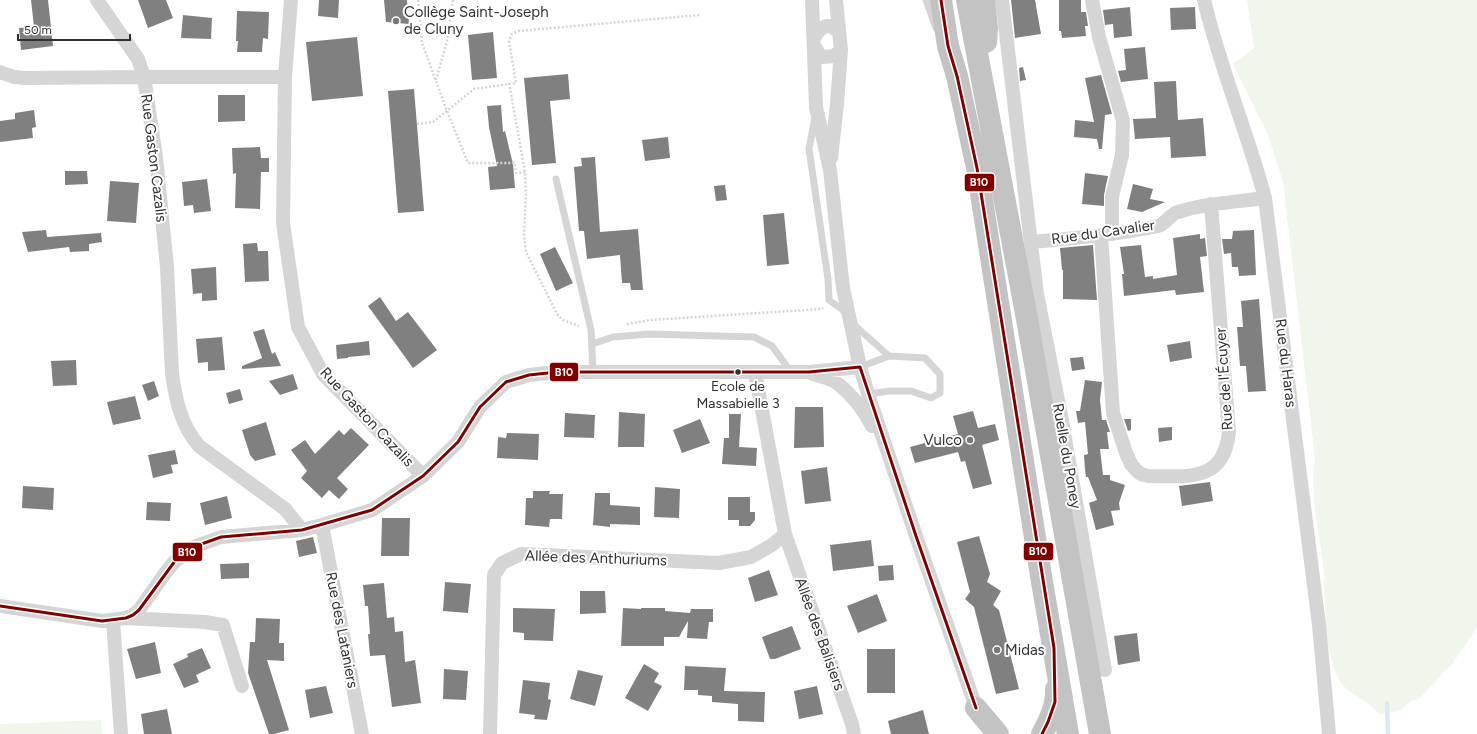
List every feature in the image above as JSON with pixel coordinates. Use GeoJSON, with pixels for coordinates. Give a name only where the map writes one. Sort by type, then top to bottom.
{"type":"FeatureCollection","features":[{"type":"Feature","properties":{"kind":"highway"},"geometry":{"type":"LineString","coordinates":[[931,0],[944,24]]}},
{"type":"Feature","properties":{"kind":"highway"},"geometry":{"type":"LineString","coordinates":[[941,0],[948,46],[962,97],[977,168],[1068,734]]}},
{"type":"Feature","properties":{"kind":"highway"},"geometry":{"type":"LineString","coordinates":[[967,0],[1027,319],[1100,734]]}},
{"type":"Feature","properties":{"kind":"highway"},"geometry":{"type":"LineString","coordinates":[[979,0],[1029,304],[1027,319]]}},
{"type":"Feature","properties":{"kind":"highway"},"geometry":{"type":"LineString","coordinates":[[984,0],[987,29],[986,42]]}},
{"type":"Feature","properties":{"kind":"highway"},"geometry":{"type":"LineString","coordinates":[[1042,734],[1055,702],[1054,648]]}},
{"type":"Feature","properties":{"kind":"highway"},"geometry":{"type":"LineString","coordinates":[[976,708],[998,734]]}},
{"type":"Feature","properties":{"kind":"street"},"geometry":{"type":"LineString","coordinates":[[0,72],[14,77],[25,78],[144,77],[138,59],[97,0]]}},
{"type":"Feature","properties":{"kind":"street"},"geometry":{"type":"LineString","coordinates":[[285,77],[291,0]]}},
{"type":"Feature","properties":{"kind":"street"},"geometry":{"type":"LineString","coordinates":[[812,0],[816,106],[830,170],[843,288],[860,367],[916,536],[976,708],[987,734]]}},
{"type":"Feature","properties":{"kind":"street"},"geometry":{"type":"LineString","coordinates":[[830,170],[841,50],[836,0]]}},
{"type":"Feature","properties":{"kind":"street","name":"Ruelle du Poney"},"geometry":{"type":"LineString","coordinates":[[1002,0],[1038,294],[1061,415],[1105,670]]}},
{"type":"Feature","properties":{"kind":"street"},"geometry":{"type":"LineString","coordinates":[[1092,0],[1099,37],[1123,121],[1122,155],[1112,197],[1107,234]]}},
{"type":"Feature","properties":{"kind":"street","name":"Rue du Haras"},"geometry":{"type":"LineString","coordinates":[[1204,0],[1222,67],[1254,158],[1265,198],[1319,625],[1328,734]]}},
{"type":"Feature","properties":{"kind":"street"},"geometry":{"type":"LineString","coordinates":[[839,33],[832,27],[826,26],[819,29],[814,42],[819,54],[822,57],[834,56],[841,50]]}},
{"type":"Feature","properties":{"kind":"street","name":"Rue Gaston Cazalis"},"geometry":{"type":"LineString","coordinates":[[302,530],[285,509],[199,446],[189,433],[182,419],[174,391],[172,374],[167,267],[156,158],[144,77],[285,77],[283,223],[298,327],[323,374],[423,476]]}},
{"type":"Feature","properties":{"kind":"street","name":"Rue du Cavalier"},"geometry":{"type":"LineString","coordinates":[[1031,242],[1107,234],[1161,225],[1176,212],[1211,204],[1265,198]]}},
{"type":"Feature","properties":{"kind":"street","name":"Rue de l'Écuyer"},"geometry":{"type":"LineString","coordinates":[[1107,234],[1113,413],[1126,454],[1131,464],[1141,474],[1148,476],[1197,475],[1210,469],[1221,459],[1226,452],[1229,432],[1211,204]]}},
{"type":"Feature","properties":{"kind":"street"},"geometry":{"type":"LineString","coordinates":[[120,619],[133,615],[175,561],[196,546],[221,537],[302,530],[372,510],[423,476],[458,442],[480,408],[506,382],[529,375],[557,372],[809,372],[860,367]]}},
{"type":"Feature","properties":{"kind":"street","name":"Allée des Balisiers"},"geometry":{"type":"LineString","coordinates":[[755,372],[785,534],[852,724],[854,734]]}},
{"type":"Feature","properties":{"kind":"street"},"geometry":{"type":"LineString","coordinates":[[809,372],[833,381],[851,396],[864,410],[892,465]]}},
{"type":"Feature","properties":{"kind":"street","name":"Rue des Lataniers"},"geometry":{"type":"LineString","coordinates":[[322,525],[362,734]]}},
{"type":"Feature","properties":{"kind":"street","name":"Allée des Anthuriums"},"geometry":{"type":"LineString","coordinates":[[490,734],[494,575],[502,563],[521,554],[719,563],[751,557],[772,545],[785,534]]}},
{"type":"Feature","properties":{"kind":"street"},"geometry":{"type":"LineString","coordinates":[[0,606],[102,620],[120,619],[205,622],[223,625],[242,686]]}},
{"type":"Feature","properties":{"kind":"street"},"geometry":{"type":"LineString","coordinates":[[120,619],[121,734]]}},
{"type":"Feature","properties":{"kind":"lane"},"geometry":{"type":"LineString","coordinates":[[926,0],[962,97]]}},
{"type":"Feature","properties":{"kind":"lane"},"geometry":{"type":"LineString","coordinates":[[816,106],[809,149],[828,279],[829,300],[889,356]]}},
{"type":"Feature","properties":{"kind":"lane"},"geometry":{"type":"LineString","coordinates":[[556,179],[591,330],[594,372]]}},
{"type":"Feature","properties":{"kind":"lane"},"geometry":{"type":"LineString","coordinates":[[592,344],[613,337],[649,334],[754,337],[772,346],[791,372]]}},
{"type":"Feature","properties":{"kind":"lane"},"geometry":{"type":"LineString","coordinates":[[860,367],[889,356],[925,358],[940,374],[940,393],[931,398],[911,391],[890,390],[868,394]]}},
{"type":"Feature","properties":{"kind":"path"},"geometry":{"type":"LineString","coordinates":[[418,0],[422,43],[468,163],[515,163],[516,173],[525,172]]}},
{"type":"Feature","properties":{"kind":"path"},"geometry":{"type":"LineString","coordinates":[[436,80],[447,41],[453,0]]}},
{"type":"Feature","properties":{"kind":"path"},"geometry":{"type":"LineString","coordinates":[[417,124],[433,122],[474,89],[516,83],[509,41],[512,34],[518,31],[700,15]]}},
{"type":"Feature","properties":{"kind":"path"},"geometry":{"type":"LineString","coordinates":[[509,83],[525,172],[526,194],[524,234],[526,252],[557,314],[563,320],[573,325],[591,330]]}},
{"type":"Feature","properties":{"kind":"path"},"geometry":{"type":"LineString","coordinates":[[621,325],[650,320],[822,309],[829,300]]}},
{"type":"Feature","properties":{"kind":"shaded area"},"geometry":{"type":"Polygon","coordinates":[[[1247,0],[1477,0],[1477,628],[1452,664],[1419,699],[1411,701],[1400,711],[1379,714],[1367,703],[1347,689],[1340,681],[1330,654],[1327,639],[1323,564],[1315,511],[1313,485],[1315,458],[1283,182],[1268,135],[1233,64],[1254,48],[1247,0]]]}},
{"type":"Feature","properties":{"kind":"shaded area"},"geometry":{"type":"Polygon","coordinates":[[[101,720],[102,734],[0,734],[0,724],[101,720]]]}},
{"type":"Feature","properties":{"kind":"building"},"geometry":{"type":"Polygon","coordinates":[[[31,0],[48,0],[53,46],[21,50],[19,28],[34,27],[31,0]]]}},
{"type":"Feature","properties":{"kind":"building"},"geometry":{"type":"Polygon","coordinates":[[[138,0],[166,0],[173,18],[148,28],[138,0]]]}},
{"type":"Feature","properties":{"kind":"building"},"geometry":{"type":"Polygon","coordinates":[[[319,0],[339,0],[338,18],[318,16],[319,0]]]}},
{"type":"Feature","properties":{"kind":"building"},"geometry":{"type":"Polygon","coordinates":[[[384,0],[407,0],[409,24],[386,22],[384,0]]]}},
{"type":"Feature","properties":{"kind":"building"},"geometry":{"type":"Polygon","coordinates":[[[1011,0],[1035,0],[1041,34],[1015,38],[1011,0]]]}},
{"type":"Feature","properties":{"kind":"building"},"geometry":{"type":"Polygon","coordinates":[[[1059,0],[1081,0],[1081,12],[1086,12],[1088,26],[1085,26],[1086,36],[1062,38],[1061,31],[1059,31],[1059,0]]]}},
{"type":"Feature","properties":{"kind":"building"},"geometry":{"type":"Polygon","coordinates":[[[1130,7],[1132,36],[1114,38],[1113,24],[1105,25],[1103,10],[1130,7]]]}},
{"type":"Feature","properties":{"kind":"building"},"geometry":{"type":"Polygon","coordinates":[[[1195,7],[1196,29],[1171,30],[1170,8],[1195,7]]]}},
{"type":"Feature","properties":{"kind":"building"},"geometry":{"type":"Polygon","coordinates":[[[237,11],[269,12],[268,39],[263,38],[262,52],[237,52],[237,11]]]}},
{"type":"Feature","properties":{"kind":"building"},"geometry":{"type":"Polygon","coordinates":[[[183,15],[212,18],[211,39],[181,38],[183,15]]]}},
{"type":"Feature","properties":{"kind":"building"},"geometry":{"type":"Polygon","coordinates":[[[493,32],[497,78],[472,80],[468,35],[493,32]]]}},
{"type":"Feature","properties":{"kind":"building"},"geometry":{"type":"Polygon","coordinates":[[[357,37],[363,96],[312,101],[306,42],[357,37]]]}},
{"type":"Feature","properties":{"kind":"building"},"geometry":{"type":"Polygon","coordinates":[[[1145,47],[1148,79],[1121,82],[1118,71],[1126,70],[1124,49],[1145,47]]]}},
{"type":"Feature","properties":{"kind":"building"},"geometry":{"type":"Polygon","coordinates":[[[1023,67],[1026,80],[1020,81],[1019,68],[1023,67]]]}},
{"type":"Feature","properties":{"kind":"building"},"geometry":{"type":"Polygon","coordinates":[[[568,74],[570,99],[550,101],[556,163],[532,165],[524,78],[568,74]]]}},
{"type":"Feature","properties":{"kind":"building"},"geometry":{"type":"Polygon","coordinates":[[[1101,75],[1112,114],[1105,115],[1102,149],[1099,149],[1097,139],[1074,137],[1075,120],[1094,122],[1085,78],[1101,75]]]}},
{"type":"Feature","properties":{"kind":"building"},"geometry":{"type":"Polygon","coordinates":[[[1176,81],[1178,120],[1203,118],[1206,156],[1171,158],[1170,137],[1135,139],[1133,119],[1156,118],[1154,82],[1176,81]]]}},
{"type":"Feature","properties":{"kind":"building"},"geometry":{"type":"Polygon","coordinates":[[[414,89],[424,211],[398,213],[388,91],[414,89]]]}},
{"type":"Feature","properties":{"kind":"building"},"geometry":{"type":"Polygon","coordinates":[[[218,95],[245,95],[245,121],[218,122],[218,95]]]}},
{"type":"Feature","properties":{"kind":"building"},"geometry":{"type":"Polygon","coordinates":[[[501,105],[503,132],[505,131],[513,164],[515,188],[490,190],[488,167],[497,166],[489,127],[487,106],[501,105]]]}},
{"type":"Feature","properties":{"kind":"building"},"geometry":{"type":"Polygon","coordinates":[[[34,110],[36,127],[32,128],[33,138],[0,142],[0,121],[15,119],[15,113],[34,110]]]}},
{"type":"Feature","properties":{"kind":"building"},"geometry":{"type":"Polygon","coordinates":[[[668,137],[670,158],[645,161],[642,140],[668,137]]]}},
{"type":"Feature","properties":{"kind":"building"},"geometry":{"type":"Polygon","coordinates":[[[260,147],[261,158],[269,158],[269,172],[261,172],[260,209],[235,208],[236,173],[233,174],[232,148],[260,147]]]}},
{"type":"Feature","properties":{"kind":"building"},"geometry":{"type":"Polygon","coordinates":[[[595,157],[600,232],[638,229],[643,290],[631,290],[630,283],[622,283],[620,255],[587,259],[584,231],[579,231],[574,167],[582,166],[581,158],[595,157]]]}},
{"type":"Feature","properties":{"kind":"building"},"geometry":{"type":"Polygon","coordinates":[[[65,171],[87,171],[88,184],[65,185],[65,171]]]}},
{"type":"Feature","properties":{"kind":"building"},"geometry":{"type":"Polygon","coordinates":[[[1085,173],[1108,176],[1104,195],[1104,206],[1082,204],[1085,173]]]}},
{"type":"Feature","properties":{"kind":"building"},"geometry":{"type":"Polygon","coordinates":[[[207,179],[211,211],[194,213],[193,205],[184,206],[182,182],[207,179]]]}},
{"type":"Feature","properties":{"kind":"building"},"geometry":{"type":"Polygon","coordinates":[[[110,181],[139,183],[136,223],[107,221],[110,181]]]}},
{"type":"Feature","properties":{"kind":"building"},"geometry":{"type":"Polygon","coordinates":[[[1133,184],[1153,189],[1150,199],[1165,202],[1142,212],[1127,209],[1133,184]]]}},
{"type":"Feature","properties":{"kind":"building"},"geometry":{"type":"Polygon","coordinates":[[[725,185],[727,200],[716,201],[714,186],[725,185]]]}},
{"type":"Feature","properties":{"kind":"building"},"geometry":{"type":"Polygon","coordinates":[[[784,213],[789,264],[767,266],[763,215],[784,213]]]}},
{"type":"Feature","properties":{"kind":"building"},"geometry":{"type":"Polygon","coordinates":[[[46,230],[47,237],[101,233],[102,242],[89,244],[89,251],[70,252],[69,247],[28,252],[22,232],[46,230]]]}},
{"type":"Feature","properties":{"kind":"building"},"geometry":{"type":"Polygon","coordinates":[[[1254,230],[1256,275],[1239,276],[1238,267],[1232,267],[1231,253],[1224,254],[1222,239],[1232,239],[1233,231],[1254,230]]]}},
{"type":"Feature","properties":{"kind":"building"},"geometry":{"type":"Polygon","coordinates":[[[1200,234],[1200,239],[1205,238],[1207,256],[1200,257],[1204,292],[1176,295],[1175,290],[1124,296],[1122,274],[1124,274],[1120,247],[1141,245],[1145,277],[1153,276],[1153,279],[1177,275],[1173,238],[1200,234]]]}},
{"type":"Feature","properties":{"kind":"building"},"geometry":{"type":"Polygon","coordinates":[[[257,243],[258,251],[268,251],[269,281],[245,282],[243,244],[257,243]]]}},
{"type":"Feature","properties":{"kind":"building"},"geometry":{"type":"Polygon","coordinates":[[[1093,245],[1097,300],[1063,299],[1063,270],[1060,248],[1093,245]]]}},
{"type":"Feature","properties":{"kind":"building"},"geometry":{"type":"Polygon","coordinates":[[[555,247],[573,283],[556,291],[540,254],[555,247]]]}},
{"type":"Feature","properties":{"kind":"building"},"geometry":{"type":"Polygon","coordinates":[[[216,267],[217,300],[202,301],[202,293],[193,294],[191,269],[216,267]]]}},
{"type":"Feature","properties":{"kind":"building"},"geometry":{"type":"Polygon","coordinates":[[[380,297],[396,321],[408,312],[437,350],[413,368],[368,306],[380,297]]]}},
{"type":"Feature","properties":{"kind":"building"},"geometry":{"type":"Polygon","coordinates":[[[1259,299],[1266,391],[1248,392],[1246,366],[1240,366],[1237,327],[1243,327],[1241,301],[1259,299]]]}},
{"type":"Feature","properties":{"kind":"building"},"geometry":{"type":"Polygon","coordinates":[[[264,329],[272,354],[275,352],[281,366],[242,369],[242,366],[262,358],[253,332],[264,329]]]}},
{"type":"Feature","properties":{"kind":"building"},"geometry":{"type":"Polygon","coordinates":[[[222,337],[225,370],[208,371],[208,362],[198,363],[196,339],[222,337]]]}},
{"type":"Feature","properties":{"kind":"building"},"geometry":{"type":"Polygon","coordinates":[[[369,341],[370,355],[337,359],[336,345],[369,341]]]}},
{"type":"Feature","properties":{"kind":"building"},"geometry":{"type":"Polygon","coordinates":[[[1190,341],[1192,358],[1170,362],[1167,345],[1190,341]]]}},
{"type":"Feature","properties":{"kind":"building"},"geometry":{"type":"Polygon","coordinates":[[[1083,357],[1085,369],[1072,371],[1070,358],[1083,357]]]}},
{"type":"Feature","properties":{"kind":"building"},"geometry":{"type":"Polygon","coordinates":[[[76,360],[77,385],[53,386],[51,361],[76,360]]]}},
{"type":"Feature","properties":{"kind":"building"},"geometry":{"type":"Polygon","coordinates":[[[293,374],[298,389],[280,395],[269,381],[293,374]]]}},
{"type":"Feature","properties":{"kind":"building"},"geometry":{"type":"Polygon","coordinates":[[[1085,380],[1102,382],[1100,400],[1102,420],[1106,420],[1110,432],[1107,432],[1109,449],[1100,449],[1103,475],[1110,475],[1110,480],[1125,485],[1119,503],[1120,510],[1111,511],[1114,525],[1096,530],[1089,503],[1097,500],[1088,477],[1086,477],[1085,470],[1084,455],[1088,454],[1085,422],[1078,423],[1076,411],[1080,411],[1085,380]]]}},
{"type":"Feature","properties":{"kind":"building"},"geometry":{"type":"Polygon","coordinates":[[[154,381],[159,396],[148,401],[142,385],[154,381]]]}},
{"type":"Feature","properties":{"kind":"building"},"geometry":{"type":"Polygon","coordinates":[[[240,389],[243,400],[229,404],[226,393],[240,389]]]}},
{"type":"Feature","properties":{"kind":"building"},"geometry":{"type":"Polygon","coordinates":[[[135,396],[141,419],[113,425],[107,402],[135,396]]]}},
{"type":"Feature","properties":{"kind":"building"},"geometry":{"type":"Polygon","coordinates":[[[795,407],[823,407],[824,447],[794,448],[795,407]]]}},
{"type":"Feature","properties":{"kind":"building"},"geometry":{"type":"Polygon","coordinates":[[[973,411],[978,428],[995,424],[999,440],[982,445],[992,484],[973,489],[965,461],[961,462],[958,452],[915,463],[910,447],[958,434],[953,416],[973,411]]]}},
{"type":"Feature","properties":{"kind":"building"},"geometry":{"type":"Polygon","coordinates":[[[619,412],[645,414],[644,447],[618,447],[619,412]]]}},
{"type":"Feature","properties":{"kind":"building"},"geometry":{"type":"Polygon","coordinates":[[[565,413],[595,415],[594,438],[564,437],[565,413]]]}},
{"type":"Feature","properties":{"kind":"building"},"geometry":{"type":"Polygon","coordinates":[[[729,414],[741,414],[739,447],[757,448],[756,466],[722,464],[724,438],[729,438],[729,414]]]}},
{"type":"Feature","properties":{"kind":"building"},"geometry":{"type":"Polygon","coordinates":[[[700,419],[710,443],[682,453],[673,430],[700,419]]]}},
{"type":"Feature","properties":{"kind":"building"},"geometry":{"type":"Polygon","coordinates":[[[1124,419],[1131,419],[1131,430],[1128,431],[1124,419]]]}},
{"type":"Feature","properties":{"kind":"building"},"geometry":{"type":"Polygon","coordinates":[[[266,422],[276,455],[255,461],[250,455],[242,430],[266,422]]]}},
{"type":"Feature","properties":{"kind":"building"},"geometry":{"type":"Polygon","coordinates":[[[1172,427],[1172,440],[1159,442],[1158,428],[1172,427]]]}},
{"type":"Feature","properties":{"kind":"building"},"geometry":{"type":"Polygon","coordinates":[[[351,428],[369,445],[337,478],[348,489],[339,499],[329,490],[322,498],[301,478],[307,471],[291,450],[305,440],[315,454],[339,430],[344,435],[351,428]]]}},
{"type":"Feature","properties":{"kind":"building"},"geometry":{"type":"Polygon","coordinates":[[[507,433],[539,434],[538,460],[497,458],[498,437],[506,438],[507,433]]]}},
{"type":"Feature","properties":{"kind":"building"},"geometry":{"type":"Polygon","coordinates":[[[175,450],[178,464],[171,465],[173,473],[153,478],[148,455],[175,450]]]}},
{"type":"Feature","properties":{"kind":"building"},"geometry":{"type":"Polygon","coordinates":[[[827,467],[831,501],[805,504],[801,471],[827,467]]]}},
{"type":"Feature","properties":{"kind":"building"},"geometry":{"type":"Polygon","coordinates":[[[1210,482],[1213,501],[1182,506],[1179,486],[1210,482]]]}},
{"type":"Feature","properties":{"kind":"building"},"geometry":{"type":"Polygon","coordinates":[[[23,486],[54,488],[53,510],[22,508],[23,486]]]}},
{"type":"Feature","properties":{"kind":"building"},"geometry":{"type":"Polygon","coordinates":[[[655,487],[680,489],[679,518],[654,517],[655,487]]]}},
{"type":"Feature","properties":{"kind":"building"},"geometry":{"type":"Polygon","coordinates":[[[533,491],[550,491],[549,494],[563,494],[562,519],[550,519],[549,527],[525,525],[526,498],[533,498],[533,491]]]}},
{"type":"Feature","properties":{"kind":"building"},"geometry":{"type":"Polygon","coordinates":[[[595,493],[610,493],[610,505],[640,507],[640,525],[610,524],[610,527],[593,525],[595,493]]]}},
{"type":"Feature","properties":{"kind":"building"},"geometry":{"type":"Polygon","coordinates":[[[227,496],[232,518],[205,525],[200,503],[227,496]]]}},
{"type":"Feature","properties":{"kind":"building"},"geometry":{"type":"Polygon","coordinates":[[[728,497],[750,497],[750,512],[755,512],[755,520],[750,526],[739,526],[739,520],[728,520],[728,497]]]}},
{"type":"Feature","properties":{"kind":"building"},"geometry":{"type":"Polygon","coordinates":[[[147,502],[171,503],[170,521],[146,520],[147,502]]]}},
{"type":"Feature","properties":{"kind":"building"},"geometry":{"type":"Polygon","coordinates":[[[382,518],[410,518],[409,556],[381,556],[382,518]]]}},
{"type":"Feature","properties":{"kind":"building","name":"Midas"},"geometry":{"type":"Polygon","coordinates":[[[979,536],[990,574],[987,582],[1001,591],[993,605],[999,610],[1019,689],[996,694],[974,607],[965,599],[970,592],[957,542],[979,536]]]}},
{"type":"Feature","properties":{"kind":"building"},"geometry":{"type":"Polygon","coordinates":[[[313,537],[317,553],[299,557],[296,541],[313,537]]]}},
{"type":"Feature","properties":{"kind":"building"},"geometry":{"type":"Polygon","coordinates":[[[871,540],[874,566],[833,571],[830,545],[871,540]]]}},
{"type":"Feature","properties":{"kind":"building"},"geometry":{"type":"Polygon","coordinates":[[[249,563],[249,578],[221,579],[220,564],[249,563]]]}},
{"type":"Feature","properties":{"kind":"building"},"geometry":{"type":"Polygon","coordinates":[[[893,565],[894,580],[879,581],[878,566],[893,565]]]}},
{"type":"Feature","properties":{"kind":"building"},"geometry":{"type":"Polygon","coordinates":[[[769,570],[778,595],[755,602],[748,578],[769,570]]]}},
{"type":"Feature","properties":{"kind":"building"},"geometry":{"type":"Polygon","coordinates":[[[445,582],[471,584],[468,613],[443,611],[445,582]]]}},
{"type":"Feature","properties":{"kind":"building"},"geometry":{"type":"Polygon","coordinates":[[[384,583],[387,618],[394,617],[395,632],[403,631],[405,662],[415,660],[421,703],[392,707],[385,655],[370,656],[368,606],[365,606],[363,585],[384,583]]]}},
{"type":"Feature","properties":{"kind":"building"},"geometry":{"type":"Polygon","coordinates":[[[580,591],[605,591],[606,613],[580,614],[580,591]]]}},
{"type":"Feature","properties":{"kind":"building"},"geometry":{"type":"Polygon","coordinates":[[[877,594],[887,621],[858,633],[847,606],[877,594]]]}},
{"type":"Feature","properties":{"kind":"building"},"geometry":{"type":"Polygon","coordinates":[[[513,608],[555,609],[553,641],[524,640],[524,633],[513,632],[513,608]]]}},
{"type":"Feature","properties":{"kind":"building"},"geometry":{"type":"Polygon","coordinates":[[[623,608],[665,608],[665,611],[690,613],[691,609],[713,609],[713,622],[709,622],[707,639],[687,638],[688,621],[679,637],[664,637],[664,646],[621,646],[623,608]]]}},
{"type":"Feature","properties":{"kind":"building"},"geometry":{"type":"Polygon","coordinates":[[[256,618],[280,619],[279,643],[284,643],[284,661],[267,660],[289,730],[274,734],[269,734],[248,673],[250,642],[255,642],[256,618]]]}},
{"type":"Feature","properties":{"kind":"building"},"geometry":{"type":"Polygon","coordinates":[[[792,626],[801,649],[775,659],[770,659],[762,637],[792,626]]]}},
{"type":"Feature","properties":{"kind":"building"},"geometry":{"type":"Polygon","coordinates":[[[1137,633],[1140,661],[1118,665],[1114,636],[1137,633]]]}},
{"type":"Feature","properties":{"kind":"building"},"geometry":{"type":"Polygon","coordinates":[[[155,642],[161,673],[136,679],[127,649],[155,642]]]}},
{"type":"Feature","properties":{"kind":"building"},"geometry":{"type":"Polygon","coordinates":[[[202,648],[211,668],[196,675],[199,682],[184,688],[173,664],[188,657],[187,654],[202,648]]]}},
{"type":"Feature","properties":{"kind":"building"},"geometry":{"type":"Polygon","coordinates":[[[867,649],[895,649],[895,693],[867,693],[867,649]]]}},
{"type":"Feature","properties":{"kind":"building"},"geometry":{"type":"Polygon","coordinates":[[[644,664],[659,673],[654,682],[662,686],[648,711],[625,698],[644,664]]]}},
{"type":"Feature","properties":{"kind":"building"},"geometry":{"type":"Polygon","coordinates":[[[685,666],[726,668],[724,691],[765,692],[764,722],[738,721],[738,704],[712,702],[712,696],[698,695],[698,690],[684,690],[685,666]]]}},
{"type":"Feature","properties":{"kind":"building"},"geometry":{"type":"Polygon","coordinates":[[[444,669],[468,671],[466,700],[443,699],[444,669]]]}},
{"type":"Feature","properties":{"kind":"building"},"geometry":{"type":"Polygon","coordinates":[[[578,670],[603,676],[595,706],[570,699],[578,670]]]}},
{"type":"Feature","properties":{"kind":"building"},"geometry":{"type":"Polygon","coordinates":[[[523,680],[550,683],[548,699],[551,700],[547,720],[534,719],[535,715],[519,713],[523,680]]]}},
{"type":"Feature","properties":{"kind":"building"},"geometry":{"type":"Polygon","coordinates":[[[326,686],[333,713],[310,718],[305,690],[326,686]]]}},
{"type":"Feature","properties":{"kind":"building"},"geometry":{"type":"Polygon","coordinates":[[[817,686],[823,714],[799,719],[794,691],[817,686]]]}},
{"type":"Feature","properties":{"kind":"building"},"geometry":{"type":"Polygon","coordinates":[[[167,709],[172,734],[144,734],[141,714],[167,709]]]}},
{"type":"Feature","properties":{"kind":"building"},"geometry":{"type":"Polygon","coordinates":[[[923,710],[929,734],[891,734],[888,721],[923,710]]]}},
{"type":"Feature","properties":{"kind":"waterway"},"geometry":{"type":"LineString","coordinates":[[1387,703],[1388,734]]}},
{"type":"Feature","properties":{"kind":"transit line","name":"B10"},"geometry":{"type":"LineString","coordinates":[[941,0],[948,46],[957,76],[977,168],[1054,648],[1055,702],[1042,734]]}},
{"type":"Feature","properties":{"kind":"transit line","name":"B10"},"geometry":{"type":"LineString","coordinates":[[0,606],[102,621],[126,618],[133,615],[139,610],[175,561],[196,546],[221,537],[302,530],[372,510],[423,476],[458,442],[480,407],[506,382],[529,375],[557,372],[809,372],[860,367],[916,536],[976,708]]}},
{"type":"Feature","properties":{"kind":"place","name":"Collège Saint-Joseph de Cluny"},"geometry":{"type":"Point","coordinates":[396,21]}},
{"type":"Feature","properties":{"kind":"place","name":"Ecole de Massabielle 3"},"geometry":{"type":"Point","coordinates":[738,372]}},
{"type":"Feature","properties":{"kind":"place","name":"Vulco"},"geometry":{"type":"Point","coordinates":[970,440]}},
{"type":"Feature","properties":{"kind":"place","name":"Midas"},"geometry":{"type":"Point","coordinates":[997,650]}}]}
